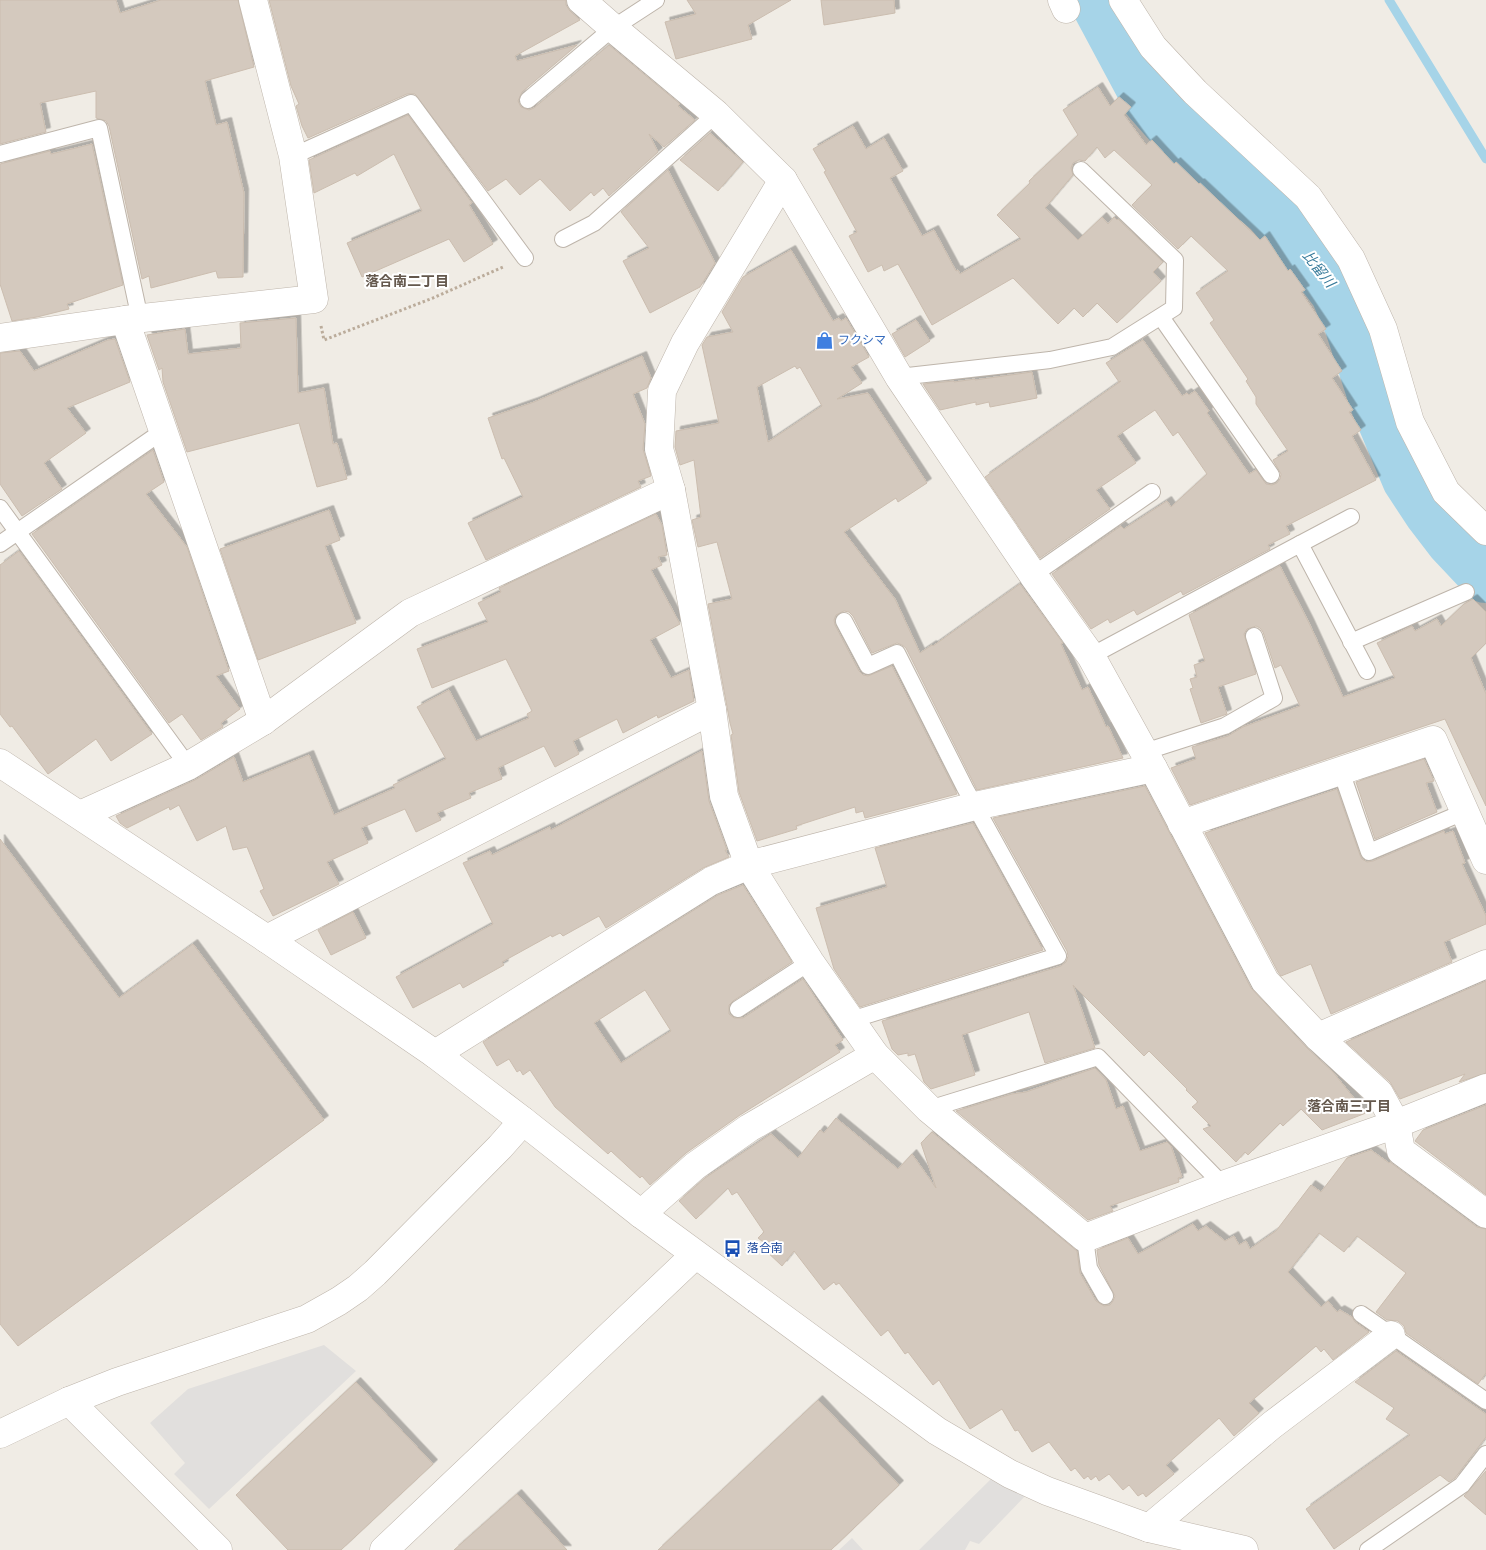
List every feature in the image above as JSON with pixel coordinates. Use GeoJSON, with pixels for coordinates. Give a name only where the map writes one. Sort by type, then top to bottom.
{"type":"FeatureCollection","features":[{"type":"Feature","properties":{"kind":"street"},"geometry":{"type":"LineString","coordinates":[[0,338],[132,319],[314,299],[293,156],[253,0]]}},
{"type":"Feature","properties":{"kind":"street"},"geometry":{"type":"LineString","coordinates":[[582,0],[716,114],[783,180],[899,377],[1033,575],[1092,656],[1265,981],[1318,1037],[1379,1092],[1396,1124],[1401,1151],[1486,1214]]}},
{"type":"Feature","properties":{"kind":"street"},"geometry":{"type":"LineString","coordinates":[[1124,0],[1153,47],[1195,92],[1308,197],[1351,259],[1383,329],[1410,422],[1446,492],[1486,531]]}},
{"type":"Feature","properties":{"kind":"street"},"geometry":{"type":"LineString","coordinates":[[783,180],[685,343],[662,391],[659,449],[671,490],[712,710],[724,796],[748,865],[810,962],[875,1054],[929,1109],[1085,1238],[1223,1185],[1396,1124],[1486,1088]]}},
{"type":"Feature","properties":{"kind":"street"},"geometry":{"type":"LineString","coordinates":[[132,319],[164,431],[263,721]]}},
{"type":"Feature","properties":{"kind":"street"},"geometry":{"type":"LineString","coordinates":[[80,816],[188,766],[263,721],[410,613],[671,490]]}},
{"type":"Feature","properties":{"kind":"street"},"geometry":{"type":"LineString","coordinates":[[267,939],[712,710]]}},
{"type":"Feature","properties":{"kind":"street"},"geometry":{"type":"LineString","coordinates":[[1182,824],[1433,740],[1486,860]]}},
{"type":"Feature","properties":{"kind":"street"},"geometry":{"type":"LineString","coordinates":[[435,1054],[711,881],[748,865],[1149,760]]}},
{"type":"Feature","properties":{"kind":"street"},"geometry":{"type":"LineString","coordinates":[[0,763],[267,939],[435,1054],[695,1255],[937,1431],[1010,1474],[1047,1491],[1149,1528],[1244,1550]]}},
{"type":"Feature","properties":{"kind":"street"},"geometry":{"type":"LineString","coordinates":[[1318,1037],[1486,964]]}},
{"type":"Feature","properties":{"kind":"street"},"geometry":{"type":"LineString","coordinates":[[641,1214],[695,1166],[749,1128],[875,1054]]}},
{"type":"Feature","properties":{"kind":"street"},"geometry":{"type":"LineString","coordinates":[[0,1434],[69,1400],[168,1364],[294,1324],[339,1302],[375,1273],[500,1147],[523,1121]]}},
{"type":"Feature","properties":{"kind":"street"},"geometry":{"type":"LineString","coordinates":[[384,1550],[695,1255]]}},
{"type":"Feature","properties":{"kind":"street"},"geometry":{"type":"LineString","coordinates":[[1149,1528],[1272,1425],[1391,1335]]}},
{"type":"Feature","properties":{"kind":"street"},"geometry":{"type":"LineString","coordinates":[[69,1400],[218,1550]]}},
{"type":"Feature","properties":{"kind":"lane"},"geometry":{"type":"LineString","coordinates":[[528,100],[613,28],[656,0]]}},
{"type":"Feature","properties":{"kind":"lane"},"geometry":{"type":"LineString","coordinates":[[293,156],[411,103],[525,258]]}},
{"type":"Feature","properties":{"kind":"lane"},"geometry":{"type":"LineString","coordinates":[[562,239],[594,223],[716,114]]}},
{"type":"Feature","properties":{"kind":"lane"},"geometry":{"type":"LineString","coordinates":[[0,154],[99,128],[132,319]]}},
{"type":"Feature","properties":{"kind":"lane"},"geometry":{"type":"LineString","coordinates":[[899,377],[1050,360],[1112,347],[1174,308],[1175,260],[1081,170]]}},
{"type":"Feature","properties":{"kind":"lane"},"geometry":{"type":"LineString","coordinates":[[1161,317],[1271,475]]}},
{"type":"Feature","properties":{"kind":"lane"},"geometry":{"type":"LineString","coordinates":[[0,544],[164,431]]}},
{"type":"Feature","properties":{"kind":"lane"},"geometry":{"type":"LineString","coordinates":[[1033,575],[1152,492]]}},
{"type":"Feature","properties":{"kind":"lane"},"geometry":{"type":"LineString","coordinates":[[0,508],[188,766]]}},
{"type":"Feature","properties":{"kind":"lane"},"geometry":{"type":"LineString","coordinates":[[1092,656],[1351,517]]}},
{"type":"Feature","properties":{"kind":"lane"},"geometry":{"type":"LineString","coordinates":[[1300,544],[1368,671]]}},
{"type":"Feature","properties":{"kind":"lane"},"geometry":{"type":"LineString","coordinates":[[1351,642],[1466,592]]}},
{"type":"Feature","properties":{"kind":"lane"},"geometry":{"type":"LineString","coordinates":[[844,621],[868,666],[897,653],[975,806],[1058,956],[851,1020]]}},
{"type":"Feature","properties":{"kind":"lane"},"geometry":{"type":"LineString","coordinates":[[1149,760],[1225,726],[1274,698],[1254,636]]}},
{"type":"Feature","properties":{"kind":"lane"},"geometry":{"type":"LineString","coordinates":[[1341,771],[1369,852],[1464,812]]}},
{"type":"Feature","properties":{"kind":"lane"},"geometry":{"type":"LineString","coordinates":[[738,1009],[810,962]]}},
{"type":"Feature","properties":{"kind":"lane"},"geometry":{"type":"LineString","coordinates":[[929,1109],[1098,1057],[1223,1185]]}},
{"type":"Feature","properties":{"kind":"lane"},"geometry":{"type":"LineString","coordinates":[[1085,1238],[1089,1268],[1105,1296]]}},
{"type":"Feature","properties":{"kind":"lane"},"geometry":{"type":"LineString","coordinates":[[1361,1314],[1486,1401]]}},
{"type":"Feature","properties":{"kind":"lane"},"geometry":{"type":"LineString","coordinates":[[1368,1550],[1462,1485],[1486,1454]]}},
{"type":"Feature","properties":{"kind":"path"},"geometry":{"type":"LineString","coordinates":[[314,299],[324,340],[433,298],[525,258]]}},
{"type":"Feature","properties":{"kind":"shaded area"},"geometry":{"type":"Polygon","coordinates":[[[324,1345],[356,1371],[209,1509],[174,1474],[185,1463],[150,1423],[188,1389],[324,1345]]]}},
{"type":"Feature","properties":{"kind":"shaded area"},"geometry":{"type":"Polygon","coordinates":[[[992,1478],[1027,1494],[979,1544],[970,1541],[965,1550],[919,1550],[992,1478]]]}},
{"type":"Feature","properties":{"kind":"shaded area"},"geometry":{"type":"Polygon","coordinates":[[[852,1538],[863,1550],[839,1550],[852,1538]]]}},
{"type":"Feature","properties":{"kind":"building"},"geometry":{"type":"Polygon","coordinates":[[[0,0],[116,0],[120,13],[161,0],[238,0],[254,67],[205,81],[216,125],[227,122],[244,193],[243,277],[218,278],[216,271],[151,288],[149,276],[142,279],[109,126],[106,121],[96,118],[96,91],[40,103],[46,132],[0,144],[0,0]]]}},
{"type":"Feature","properties":{"kind":"building"},"geometry":{"type":"Polygon","coordinates":[[[269,0],[566,0],[566,5],[570,11],[580,20],[515,56],[517,61],[577,45],[522,92],[518,101],[521,107],[529,110],[534,108],[609,45],[680,104],[678,106],[695,120],[664,147],[649,134],[658,152],[609,196],[603,188],[594,196],[591,192],[570,211],[540,179],[520,195],[506,179],[488,191],[415,94],[407,94],[308,138],[296,106],[299,104],[291,86],[269,0]]]}},
{"type":"Feature","properties":{"kind":"building"},"geometry":{"type":"Polygon","coordinates":[[[687,0],[791,0],[748,25],[752,39],[676,59],[665,22],[696,14],[687,0]]]}},
{"type":"Feature","properties":{"kind":"building"},"geometry":{"type":"Polygon","coordinates":[[[821,0],[894,0],[895,13],[824,25],[821,0]]]}},
{"type":"Feature","properties":{"kind":"building"},"geometry":{"type":"Polygon","coordinates":[[[1098,87],[1110,106],[1119,97],[1131,107],[1124,115],[1146,145],[1152,140],[1174,164],[1176,162],[1200,183],[1260,240],[1265,236],[1288,271],[1290,269],[1305,290],[1301,292],[1326,329],[1318,334],[1342,371],[1332,378],[1353,410],[1349,412],[1361,430],[1352,436],[1376,480],[1286,526],[1290,534],[1268,545],[1270,549],[1183,595],[1181,591],[1137,615],[1134,610],[1110,623],[1108,619],[1091,629],[1052,574],[1121,526],[1124,529],[1167,501],[1171,507],[1207,474],[1178,432],[1173,436],[1155,410],[1117,436],[1136,463],[1096,490],[1110,509],[1040,558],[985,477],[1121,381],[1119,382],[1106,363],[1143,340],[1182,396],[1187,393],[1189,395],[1195,391],[1209,411],[1207,413],[1249,474],[1256,470],[1266,484],[1272,485],[1277,483],[1281,474],[1273,460],[1288,451],[1256,404],[1256,397],[1246,381],[1248,379],[1210,323],[1214,320],[1196,293],[1228,271],[1191,236],[1178,249],[1132,205],[1152,185],[1114,150],[1105,158],[1097,147],[1085,161],[1079,160],[1073,163],[1071,168],[1073,175],[1045,208],[1078,240],[1102,217],[1108,224],[1114,217],[1118,219],[1163,262],[1153,272],[1161,281],[1117,323],[1097,303],[1083,317],[1074,308],[1058,324],[1013,278],[932,325],[898,264],[884,271],[882,265],[868,272],[849,236],[857,232],[813,149],[853,126],[866,149],[884,138],[903,171],[890,178],[922,236],[934,230],[956,271],[958,270],[960,274],[1021,239],[997,215],[1030,183],[1029,181],[1078,135],[1063,110],[1098,87]]]}},
{"type":"Feature","properties":{"kind":"building"},"geometry":{"type":"Polygon","coordinates":[[[408,115],[472,203],[469,205],[493,244],[464,262],[449,239],[362,277],[347,243],[422,211],[394,154],[357,176],[355,173],[314,193],[309,160],[408,115]]]}},
{"type":"Feature","properties":{"kind":"building"},"geometry":{"type":"Polygon","coordinates":[[[710,133],[743,162],[718,191],[680,160],[710,133]]]}},
{"type":"Feature","properties":{"kind":"building"},"geometry":{"type":"Polygon","coordinates":[[[92,144],[123,285],[67,304],[69,309],[12,321],[0,284],[0,164],[50,151],[51,154],[92,144]]]}},
{"type":"Feature","properties":{"kind":"building"},"geometry":{"type":"Polygon","coordinates":[[[668,170],[715,263],[700,287],[650,313],[623,261],[649,248],[621,212],[668,170]]]}},
{"type":"Feature","properties":{"kind":"building"},"geometry":{"type":"Polygon","coordinates":[[[791,250],[833,321],[839,318],[841,321],[846,318],[869,357],[851,367],[862,383],[837,399],[868,393],[927,483],[898,502],[896,498],[844,532],[895,599],[920,653],[933,646],[1020,584],[1063,643],[1061,644],[1082,690],[1088,687],[1106,727],[1108,726],[1123,758],[977,790],[906,648],[897,643],[872,653],[853,616],[849,612],[844,611],[836,615],[835,625],[859,671],[863,675],[868,676],[892,666],[957,794],[865,818],[863,811],[856,813],[855,807],[796,826],[797,829],[757,841],[739,792],[731,735],[733,734],[708,604],[732,599],[717,542],[698,547],[692,520],[701,517],[694,460],[680,465],[675,447],[676,431],[719,423],[702,345],[707,337],[733,332],[722,312],[743,277],[791,250]],[[795,366],[757,387],[768,442],[822,406],[800,367],[797,369],[795,366]]]}},
{"type":"Feature","properties":{"kind":"building"},"geometry":{"type":"Polygon","coordinates":[[[296,318],[298,393],[324,388],[333,444],[337,443],[347,479],[317,487],[299,423],[187,452],[163,382],[162,368],[159,370],[147,335],[185,329],[188,354],[241,348],[240,323],[296,318]]]}},
{"type":"Feature","properties":{"kind":"building"},"geometry":{"type":"Polygon","coordinates":[[[916,320],[930,341],[905,357],[892,334],[916,320]]]}},
{"type":"Feature","properties":{"kind":"building"},"geometry":{"type":"Polygon","coordinates":[[[115,339],[130,382],[67,408],[86,433],[44,463],[62,489],[22,516],[0,484],[0,353],[20,351],[34,371],[108,340],[115,339]]]}},
{"type":"Feature","properties":{"kind":"building"},"geometry":{"type":"Polygon","coordinates":[[[642,356],[651,378],[647,388],[633,394],[645,424],[643,449],[651,476],[638,481],[641,487],[486,560],[468,523],[523,497],[504,458],[502,459],[488,418],[534,402],[642,356]]]}},
{"type":"Feature","properties":{"kind":"building"},"geometry":{"type":"Polygon","coordinates":[[[1032,372],[1037,398],[990,407],[989,402],[976,405],[976,402],[940,410],[923,384],[975,380],[1032,372]]]}},
{"type":"Feature","properties":{"kind":"building"},"geometry":{"type":"Polygon","coordinates":[[[153,450],[164,482],[146,494],[187,547],[229,671],[216,676],[240,709],[221,723],[223,727],[201,740],[182,714],[169,723],[32,534],[153,450]]]}},
{"type":"Feature","properties":{"kind":"building"},"geometry":{"type":"Polygon","coordinates":[[[329,510],[340,540],[325,546],[356,623],[258,660],[220,549],[329,510]]]}},
{"type":"Feature","properties":{"kind":"building"},"geometry":{"type":"Polygon","coordinates":[[[656,514],[662,525],[667,555],[658,557],[662,565],[651,570],[680,624],[650,640],[671,678],[689,670],[694,701],[658,718],[657,715],[623,733],[617,719],[573,741],[579,754],[555,767],[544,746],[498,768],[502,779],[469,793],[471,798],[437,813],[441,820],[416,832],[405,809],[361,828],[368,843],[327,862],[339,884],[273,916],[260,891],[264,889],[247,847],[233,850],[226,826],[197,841],[179,805],[170,810],[169,807],[127,828],[120,823],[116,816],[195,780],[234,757],[243,782],[309,755],[334,815],[395,788],[393,785],[446,759],[417,707],[449,690],[476,741],[529,718],[527,714],[532,711],[506,659],[432,688],[417,649],[488,622],[478,603],[501,592],[499,588],[656,514]]]}},
{"type":"Feature","properties":{"kind":"building"},"geometry":{"type":"Polygon","coordinates":[[[19,551],[152,734],[111,761],[96,739],[48,774],[12,726],[10,727],[0,714],[0,565],[19,551]]]}},
{"type":"Feature","properties":{"kind":"building"},"geometry":{"type":"Polygon","coordinates":[[[1280,566],[1343,697],[1395,678],[1377,643],[1412,626],[1415,631],[1437,619],[1441,626],[1464,604],[1473,599],[1486,612],[1486,643],[1471,658],[1486,694],[1486,806],[1445,719],[1190,805],[1171,768],[1196,759],[1192,747],[1228,736],[1243,727],[1300,706],[1281,665],[1275,668],[1263,632],[1256,626],[1247,629],[1244,634],[1256,674],[1218,687],[1227,714],[1201,723],[1190,689],[1193,688],[1190,679],[1197,677],[1194,665],[1205,661],[1189,615],[1280,566]]]}},
{"type":"Feature","properties":{"kind":"building"},"geometry":{"type":"Polygon","coordinates":[[[702,751],[709,801],[729,857],[703,868],[606,928],[599,916],[563,936],[560,933],[552,937],[551,935],[502,962],[504,965],[463,988],[460,983],[413,1008],[396,977],[493,924],[463,863],[490,851],[492,855],[550,827],[551,830],[702,751]]]}},
{"type":"Feature","properties":{"kind":"building"},"geometry":{"type":"Polygon","coordinates":[[[1424,759],[1434,781],[1426,783],[1437,812],[1375,839],[1356,782],[1424,759]]]}},
{"type":"Feature","properties":{"kind":"building"},"geometry":{"type":"Polygon","coordinates":[[[1145,786],[1251,988],[1307,1048],[1333,1072],[1366,1113],[1322,1130],[1301,1109],[1283,1126],[1280,1123],[1248,1155],[1245,1152],[1236,1162],[1203,1129],[1211,1126],[1192,1107],[1198,1102],[1187,1089],[1149,1051],[1144,1056],[1073,985],[1095,1048],[1045,1063],[1029,1012],[962,1035],[975,1075],[931,1089],[924,1082],[915,1054],[908,1056],[908,1053],[898,1055],[892,1049],[882,1021],[1061,966],[1066,962],[1067,951],[993,818],[1145,786]]]}},
{"type":"Feature","properties":{"kind":"building"},"geometry":{"type":"Polygon","coordinates":[[[1337,789],[1360,855],[1367,862],[1444,831],[1445,834],[1453,831],[1465,863],[1462,864],[1486,916],[1486,924],[1444,942],[1452,962],[1331,1014],[1311,964],[1281,976],[1278,972],[1205,833],[1337,789]]]}},
{"type":"Feature","properties":{"kind":"building"},"geometry":{"type":"Polygon","coordinates":[[[973,823],[1043,950],[860,1007],[834,969],[816,908],[887,887],[875,848],[973,823]]]}},
{"type":"Feature","properties":{"kind":"building"},"geometry":{"type":"Polygon","coordinates":[[[0,839],[119,998],[193,944],[324,1120],[18,1346],[0,1324],[0,839]]]}},
{"type":"Feature","properties":{"kind":"building"},"geometry":{"type":"Polygon","coordinates":[[[743,885],[792,962],[733,1001],[729,1005],[729,1014],[734,1018],[743,1018],[803,979],[843,1040],[835,1045],[840,1052],[740,1115],[686,1153],[650,1185],[642,1176],[640,1178],[611,1151],[608,1154],[555,1107],[530,1070],[523,1075],[520,1070],[517,1072],[509,1059],[497,1066],[483,1042],[718,895],[743,885]],[[645,990],[594,1023],[621,1063],[671,1031],[645,990]]]}},
{"type":"Feature","properties":{"kind":"building"},"geometry":{"type":"Polygon","coordinates":[[[353,912],[366,938],[331,955],[318,930],[353,912]]]}},
{"type":"Feature","properties":{"kind":"building"},"geometry":{"type":"Polygon","coordinates":[[[1486,981],[1486,1073],[1459,1082],[1465,1074],[1400,1099],[1390,1082],[1346,1042],[1486,981]]]}},
{"type":"Feature","properties":{"kind":"building"},"geometry":{"type":"Polygon","coordinates":[[[1095,1068],[1106,1080],[1116,1109],[1123,1106],[1140,1151],[1167,1142],[1171,1146],[1182,1177],[1178,1178],[1179,1182],[1110,1206],[1113,1211],[1088,1220],[956,1111],[1012,1094],[1026,1092],[1095,1068]]]}},
{"type":"Feature","properties":{"kind":"building"},"geometry":{"type":"Polygon","coordinates":[[[1486,1105],[1486,1195],[1415,1141],[1423,1130],[1486,1105]]]}},
{"type":"Feature","properties":{"kind":"building"},"geometry":{"type":"Polygon","coordinates":[[[836,1118],[898,1169],[912,1154],[936,1188],[921,1143],[932,1132],[1077,1251],[1080,1273],[1096,1301],[1104,1306],[1110,1305],[1115,1296],[1099,1265],[1097,1250],[1128,1238],[1138,1254],[1193,1224],[1198,1231],[1206,1226],[1225,1241],[1234,1236],[1239,1245],[1246,1241],[1250,1249],[1276,1231],[1311,1185],[1321,1192],[1347,1158],[1371,1150],[1477,1227],[1486,1229],[1486,1373],[1478,1384],[1406,1333],[1404,1326],[1398,1321],[1387,1320],[1376,1312],[1406,1273],[1357,1236],[1344,1252],[1319,1233],[1288,1272],[1321,1307],[1328,1301],[1337,1312],[1340,1310],[1352,1317],[1355,1322],[1369,1332],[1333,1360],[1324,1349],[1321,1352],[1316,1346],[1249,1403],[1259,1413],[1234,1436],[1219,1418],[1166,1465],[1174,1474],[1146,1497],[1143,1493],[1138,1496],[1129,1485],[1123,1490],[1109,1474],[1099,1481],[1096,1476],[1091,1480],[1088,1476],[1084,1479],[1075,1468],[1071,1471],[1049,1442],[1032,1452],[1018,1430],[1015,1431],[1002,1409],[970,1429],[939,1380],[933,1385],[908,1352],[905,1354],[888,1330],[881,1336],[839,1283],[836,1285],[834,1282],[824,1290],[794,1251],[782,1266],[764,1249],[767,1245],[758,1238],[764,1232],[737,1192],[732,1195],[728,1188],[696,1219],[679,1201],[705,1178],[771,1134],[798,1158],[820,1130],[824,1133],[836,1118]]]}},
{"type":"Feature","properties":{"kind":"building"},"geometry":{"type":"Polygon","coordinates":[[[1396,1351],[1486,1414],[1486,1437],[1455,1478],[1449,1482],[1440,1475],[1334,1549],[1306,1509],[1410,1435],[1386,1419],[1394,1408],[1355,1382],[1396,1351]]]}},
{"type":"Feature","properties":{"kind":"building"},"geometry":{"type":"Polygon","coordinates":[[[356,1382],[433,1464],[341,1550],[288,1550],[236,1495],[356,1382]]]}},
{"type":"Feature","properties":{"kind":"building"},"geometry":{"type":"Polygon","coordinates":[[[818,1400],[899,1485],[831,1550],[658,1550],[818,1400]]]}},
{"type":"Feature","properties":{"kind":"building"},"geometry":{"type":"Polygon","coordinates":[[[1486,1471],[1486,1515],[1464,1496],[1486,1471]]]}},
{"type":"Feature","properties":{"kind":"building"},"geometry":{"type":"Polygon","coordinates":[[[517,1494],[567,1550],[454,1550],[517,1494]]]}},
{"type":"Feature","properties":{"kind":"waterway","name":"比留川"},"geometry":{"type":"LineString","coordinates":[[1096,0],[1149,99],[1179,133],[1270,210],[1312,259],[1337,292],[1351,324],[1377,403],[1409,479],[1453,541],[1486,576]]}},
{"type":"Feature","properties":{"kind":"waterway"},"geometry":{"type":"LineString","coordinates":[[1389,0],[1486,159]]}},
{"type":"Feature","properties":{"kind":"place","name":"フクシマ"},"geometry":{"type":"Point","coordinates":[824,340]}},
{"type":"Feature","properties":{"kind":"place","name":"落合南"},"geometry":{"type":"Point","coordinates":[733,1248]}},
{"type":"Feature","properties":{"kind":"district","name":"落合南二丁目"},"geometry":{"type":"Point","coordinates":[407,281]}},
{"type":"Feature","properties":{"kind":"district","name":"落合南三丁目"},"geometry":{"type":"Point","coordinates":[1349,1106]}}]}
